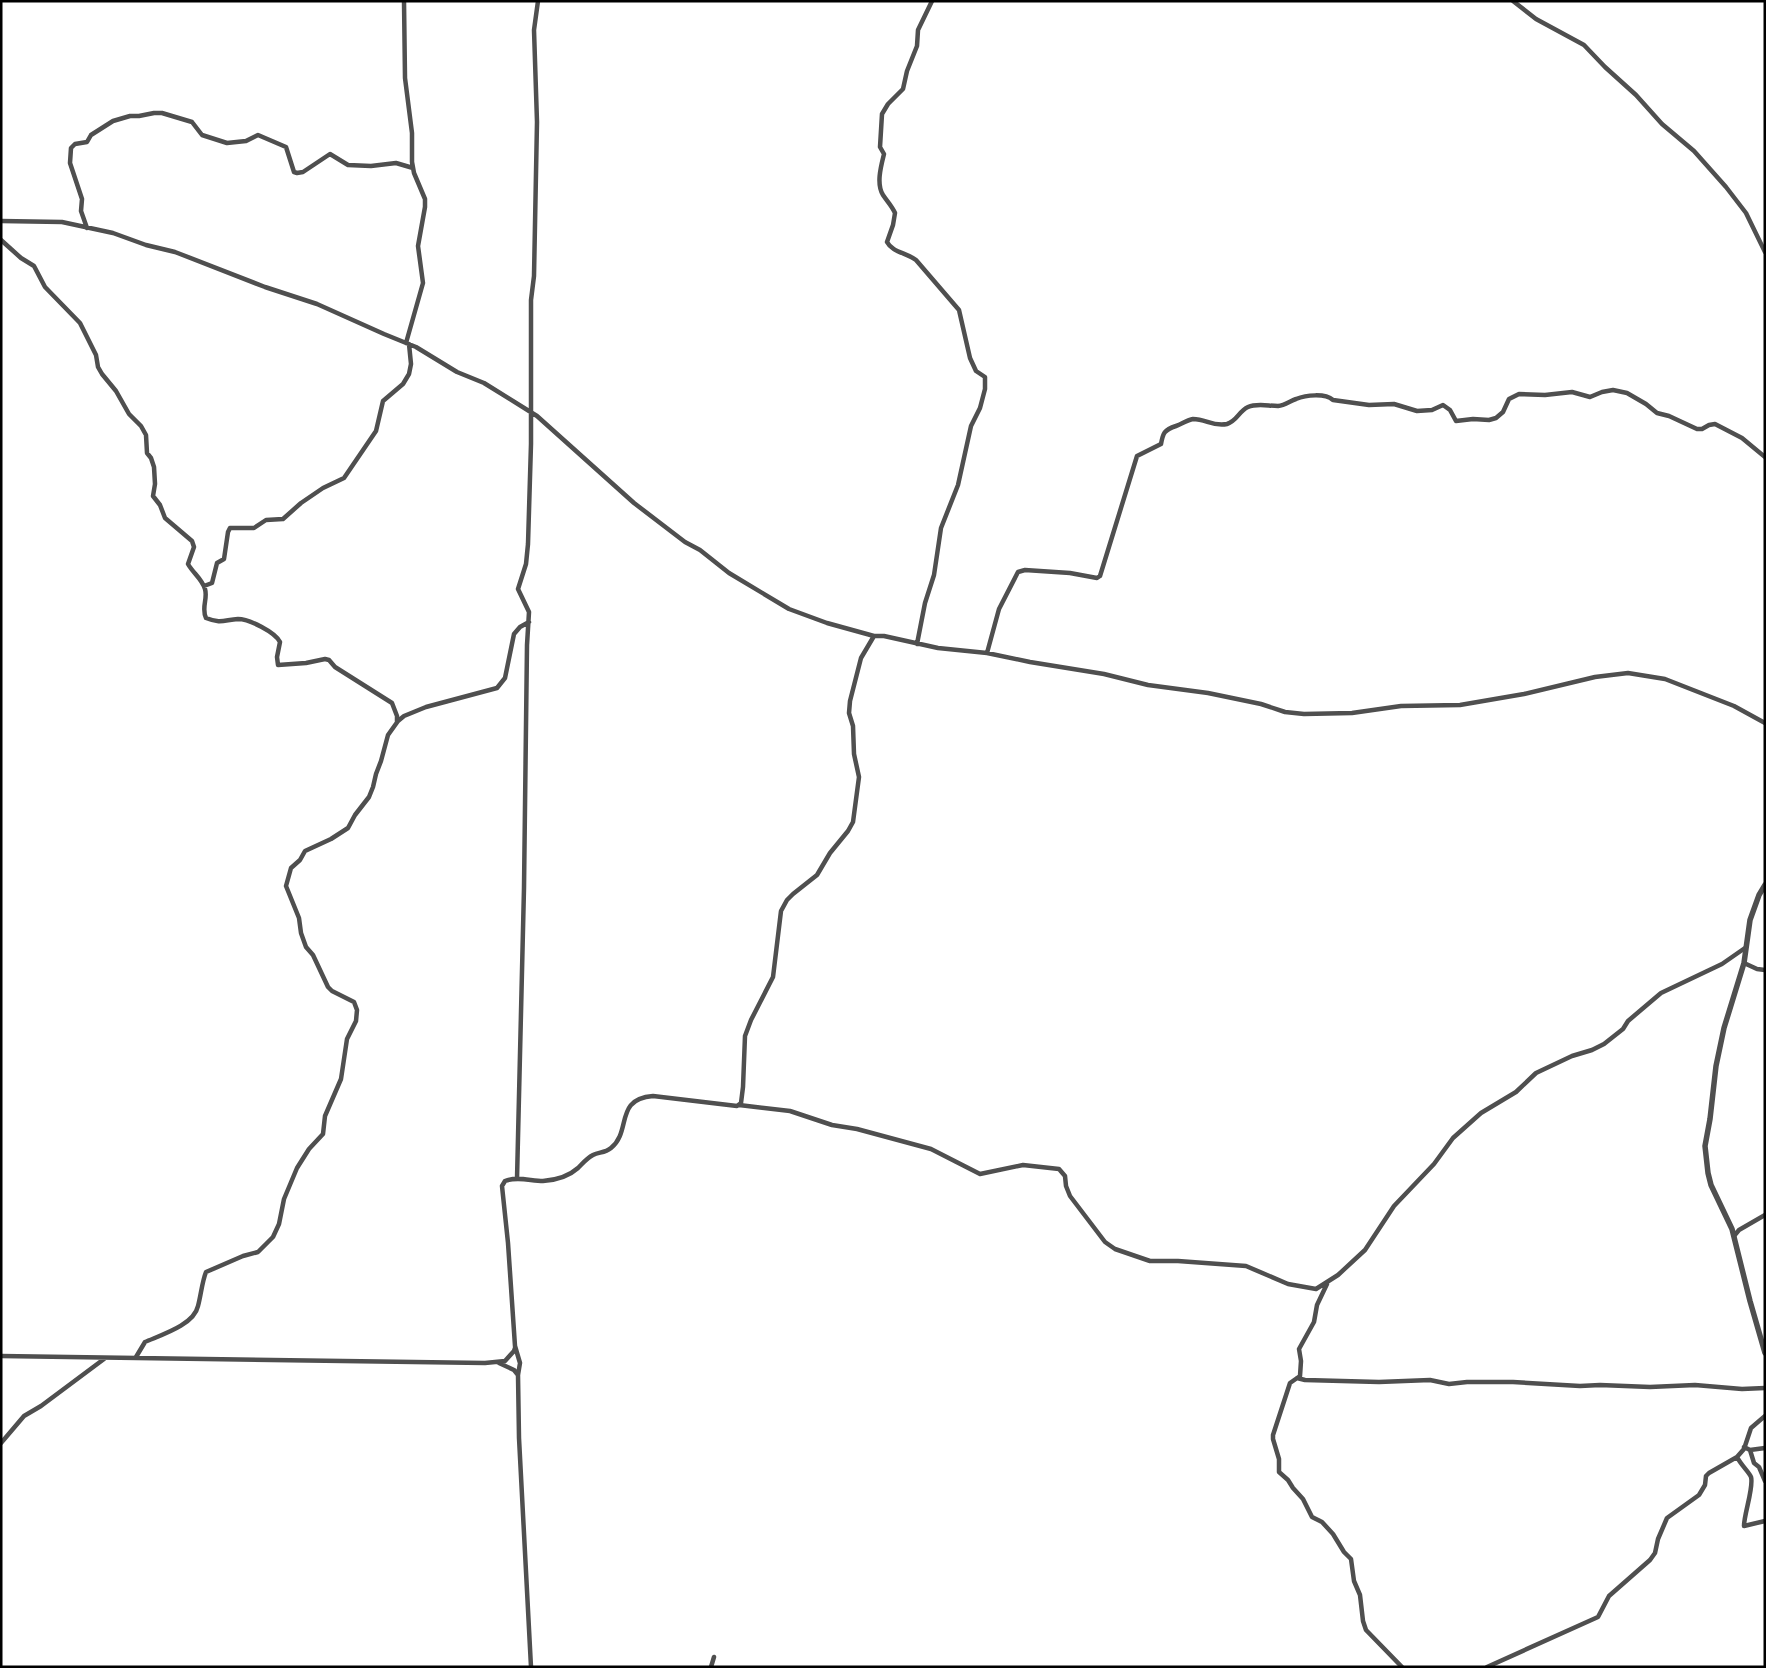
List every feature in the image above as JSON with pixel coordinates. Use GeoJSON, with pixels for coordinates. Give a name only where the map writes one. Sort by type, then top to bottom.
{"type":"FeatureCollection","features":[{"type":"Feature","properties":{"kind":"street"},"geometry":{"type":"LineString","coordinates":[[204,586],[212,582],[217,562],[224,559],[230,528],[254,528],[266,520],[283,518],[323,488],[344,478],[376,431],[383,402],[403,384],[409,374],[411,364],[407,344],[423,283],[418,246],[425,213],[425,199],[413,168],[412,138],[405,78],[404,1]]}},
{"type":"Feature","properties":{"kind":"street"},"geometry":{"type":"LineString","coordinates":[[517,1179],[522,982],[526,645],[529,622],[528,608],[518,589],[528,557],[531,444],[530,300],[534,276],[537,122],[534,30],[538,1]]}},
{"type":"Feature","properties":{"kind":"street"},"geometry":{"type":"LineString","coordinates":[[917,644],[925,603],[934,575],[941,528],[950,500],[958,485],[971,426],[980,408],[986,385],[985,376],[975,369],[970,358],[959,310],[916,260],[904,252],[894,250],[887,242],[895,213],[880,187],[880,167],[884,154],[880,147],[882,114],[888,104],[903,89],[907,71],[917,46],[918,30],[932,1]]}},
{"type":"Feature","properties":{"kind":"street"},"geometry":{"type":"LineString","coordinates":[[1514,1],[1536,19],[1584,45],[1636,95],[1662,124],[1694,150],[1746,213],[1765,252]]}},
{"type":"Feature","properties":{"kind":"street"},"geometry":{"type":"LineString","coordinates":[[87,228],[80,208],[82,198],[70,163],[71,148],[79,143],[87,142],[91,135],[111,122],[130,116],[158,112],[176,117],[192,122],[202,134],[227,143],[246,141],[258,135],[286,147],[294,172],[297,173],[303,172],[330,154],[348,164],[368,166],[396,163],[413,168]]}},
{"type":"Feature","properties":{"kind":"street"},"geometry":{"type":"LineString","coordinates":[[1,221],[62,222],[112,234],[146,246],[175,252],[235,276],[317,304],[416,347],[457,372],[484,383],[531,411],[564,438],[634,503],[678,538],[700,550],[742,582],[803,615],[874,636],[884,636],[917,644],[987,653],[1104,674],[1148,685],[1208,693],[1261,704],[1285,712],[1304,714],[1352,713],[1401,706],[1460,705],[1524,694],[1595,677],[1636,673],[1665,679],[1734,706],[1765,723]]}},
{"type":"Feature","properties":{"kind":"street"},"geometry":{"type":"LineString","coordinates":[[1,240],[21,258],[34,266],[45,287],[79,320],[96,355],[98,367],[102,374],[116,391],[129,414],[144,431],[147,440],[147,453],[154,467],[155,484],[153,496],[160,505],[164,518],[192,541],[194,547],[188,564],[204,586],[206,595],[203,610],[206,618],[224,622],[242,620],[270,632],[280,642],[277,657],[278,664],[329,660],[334,667],[393,704],[398,719],[397,722]]}},
{"type":"Feature","properties":{"kind":"street"},"geometry":{"type":"LineString","coordinates":[[987,653],[999,609],[1018,572],[1025,570],[1070,573],[1097,578],[1100,576],[1136,456],[1161,444],[1164,431],[1186,421],[1195,419],[1214,425],[1226,424],[1233,421],[1243,410],[1251,406],[1280,406],[1298,398],[1322,396],[1331,397],[1333,400],[1369,405],[1394,404],[1417,411],[1432,410],[1444,405],[1450,410],[1456,421],[1489,420],[1500,416],[1510,399],[1519,394],[1545,395],[1572,392],[1590,397],[1613,390],[1627,393],[1658,413],[1697,428],[1702,429],[1715,424],[1742,438],[1765,457]]}},
{"type":"Feature","properties":{"kind":"street"},"geometry":{"type":"LineString","coordinates":[[136,1357],[145,1342],[158,1338],[192,1318],[198,1309],[199,1294],[206,1272],[243,1256],[258,1252],[274,1237],[279,1224],[284,1199],[297,1168],[309,1149],[323,1134],[325,1116],[341,1079],[347,1039],[356,1021],[357,1010],[354,1002],[332,991],[313,955],[307,950],[302,937],[299,918],[288,890],[287,882],[291,868],[300,860],[305,851],[331,840],[348,828],[369,797],[388,736],[397,722],[404,716],[426,707],[497,688],[506,678],[514,634],[520,626],[529,622]]}},
{"type":"Feature","properties":{"kind":"street"},"geometry":{"type":"LineString","coordinates":[[739,1105],[742,1100],[745,1036],[773,977],[781,910],[793,894],[814,877],[853,822],[859,777],[854,754],[853,726],[849,713],[850,701],[861,658],[874,636]]}},
{"type":"Feature","properties":{"kind":"street"},"geometry":{"type":"LineString","coordinates":[[1765,885],[1759,895],[1750,920],[1744,963],[1724,1028],[1716,1066],[1705,1146],[1711,1184],[1734,1236],[1765,1353]]}},
{"type":"Feature","properties":{"kind":"street"},"geometry":{"type":"LineString","coordinates":[[531,1667],[520,1464],[518,1375],[520,1363],[515,1346],[502,1186],[505,1181],[517,1179],[543,1181],[563,1178],[571,1174],[591,1156],[608,1150],[616,1141],[629,1106],[641,1098],[653,1096],[790,1111],[832,1125],[857,1128],[931,1149],[980,1174],[1023,1165],[1059,1170],[1065,1176],[1070,1196],[1094,1229],[1105,1242],[1122,1252],[1150,1261],[1246,1266],[1288,1284],[1316,1289],[1338,1275],[1364,1250],[1394,1206],[1434,1164],[1453,1138],[1481,1112],[1516,1092],[1536,1073],[1572,1056],[1604,1044],[1661,993],[1722,964],[1745,948]]}},
{"type":"Feature","properties":{"kind":"street"},"geometry":{"type":"LineString","coordinates":[[1744,963],[1765,970]]}},
{"type":"Feature","properties":{"kind":"street"},"geometry":{"type":"LineString","coordinates":[[1734,1236],[1739,1230],[1765,1215]]}},
{"type":"Feature","properties":{"kind":"street"},"geometry":{"type":"LineString","coordinates":[[1327,1283],[1318,1305],[1314,1322],[1299,1349],[1301,1374],[1290,1384],[1273,1435],[1279,1459],[1278,1470],[1282,1477],[1287,1479],[1303,1499],[1312,1517],[1333,1534],[1344,1552],[1351,1559],[1354,1581],[1360,1595],[1366,1628],[1402,1667]]}},
{"type":"Feature","properties":{"kind":"street"},"geometry":{"type":"LineString","coordinates":[[1,1356],[499,1363],[505,1361],[511,1355],[515,1346]]}},
{"type":"Feature","properties":{"kind":"street"},"geometry":{"type":"LineString","coordinates":[[1,1442],[24,1416],[41,1406],[105,1358]]}},
{"type":"Feature","properties":{"kind":"street"},"geometry":{"type":"LineString","coordinates":[[499,1363],[514,1370],[518,1375]]}},
{"type":"Feature","properties":{"kind":"street"},"geometry":{"type":"LineString","coordinates":[[1297,1378],[1305,1380],[1379,1382],[1430,1380],[1449,1384],[1513,1382],[1580,1386],[1650,1387],[1695,1385],[1742,1389],[1765,1388]]}},
{"type":"Feature","properties":{"kind":"street"},"geometry":{"type":"LineString","coordinates":[[1487,1667],[1598,1617],[1610,1596],[1654,1556],[1664,1522],[1670,1515],[1699,1495],[1709,1473],[1737,1457],[1744,1447],[1751,1428],[1765,1416]]}},
{"type":"Feature","properties":{"kind":"street"},"geometry":{"type":"LineString","coordinates":[[1744,1447],[1750,1450],[1765,1448]]}},
{"type":"Feature","properties":{"kind":"street"},"geometry":{"type":"LineString","coordinates":[[1750,1450],[1754,1462],[1759,1467],[1765,1481]]}},
{"type":"Feature","properties":{"kind":"street"},"geometry":{"type":"LineString","coordinates":[[1737,1457],[1741,1467],[1748,1472],[1751,1481],[1744,1526],[1765,1521]]}},
{"type":"Feature","properties":{"kind":"street"},"geometry":{"type":"LineString","coordinates":[[711,1667],[714,1657]]}}]}
